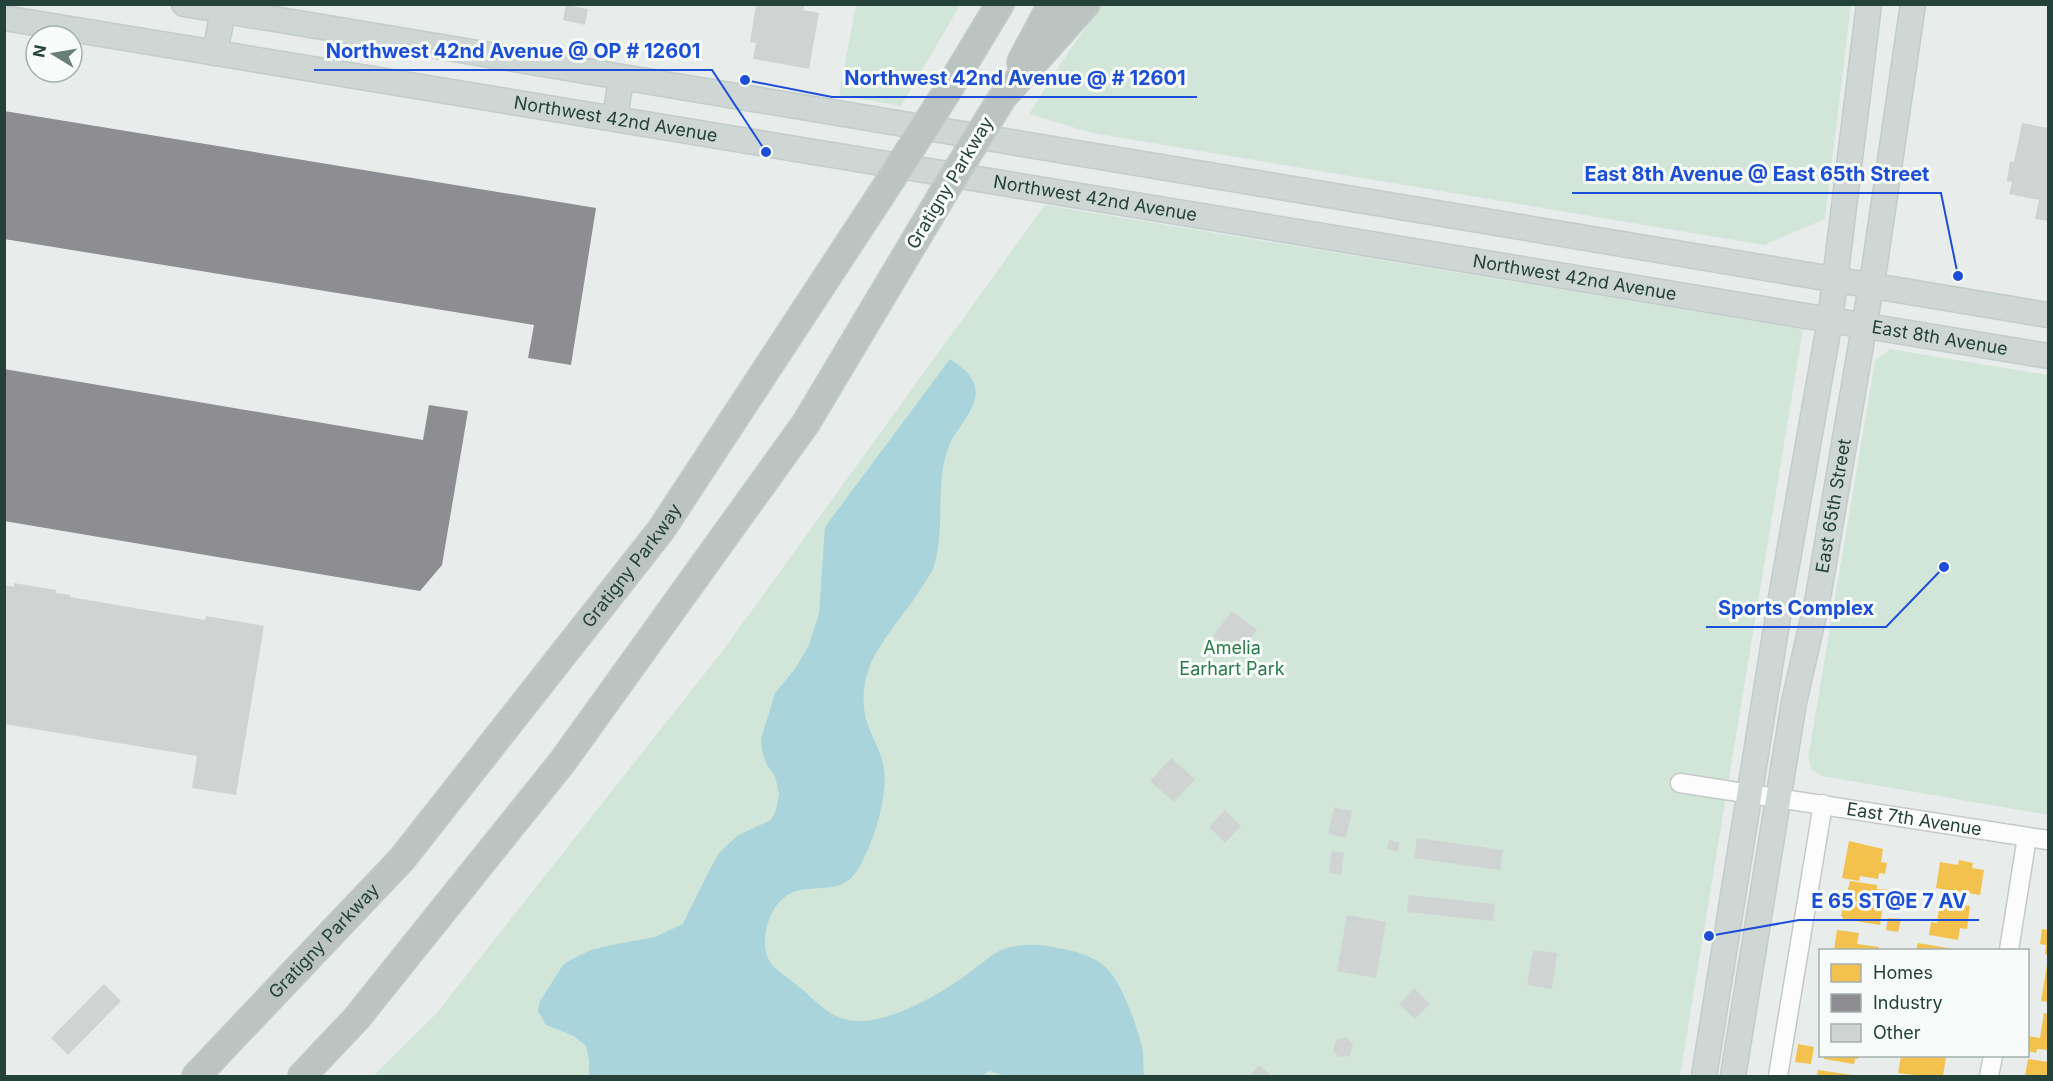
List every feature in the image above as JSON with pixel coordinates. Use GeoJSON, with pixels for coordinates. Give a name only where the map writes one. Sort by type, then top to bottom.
{"type":"FeatureCollection","features":[{"type":"Feature","properties":{"kind":"highway"},"geometry":{"type":"LineString","coordinates":[[948,90],[985,4]]}},
{"type":"Feature","properties":{"kind":"highway","name":"Gratigny Parkway"},"geometry":{"type":"LineString","coordinates":[[196,1077],[402,859],[661,530],[890,181],[1000,4]]}},
{"type":"Feature","properties":{"kind":"highway","name":"Gratigny Parkway"},"geometry":{"type":"LineString","coordinates":[[302,1077],[356,1019],[563,761],[806,423],[1002,98],[1052,4]]}},
{"type":"Feature","properties":{"kind":"highway"},"geometry":{"type":"LineString","coordinates":[[1002,98],[1086,4]]}},
{"type":"Feature","properties":{"kind":"main road"},"geometry":{"type":"LineString","coordinates":[[184,4],[2049,315]]}},
{"type":"Feature","properties":{"kind":"main road","name":"East 65th Street"},"geometry":{"type":"LineString","coordinates":[[1704,1077],[1785,574],[1830,320],[1869,4]]}},
{"type":"Feature","properties":{"kind":"main road","name":"East 65th Street"},"geometry":{"type":"LineString","coordinates":[[1733,1077],[1794,702],[1818,597],[1871,285],[1913,4]]}},
{"type":"Feature","properties":{"kind":"main road"},"geometry":{"type":"LineString","coordinates":[[215,53],[223,11]]}},
{"type":"Feature","properties":{"kind":"main road","name":"Northwest 42nd Avenue"},"geometry":{"type":"LineString","coordinates":[[4,18],[1830,320]]}},
{"type":"Feature","properties":{"kind":"main road"},"geometry":{"type":"LineString","coordinates":[[615,119],[621,78]]}},
{"type":"Feature","properties":{"kind":"main road","name":"East 8th Avenue"},"geometry":{"type":"LineString","coordinates":[[1830,320],[2049,356]]}},
{"type":"Feature","properties":{"kind":"street","name":"East 7th Avenue"},"geometry":{"type":"LineString","coordinates":[[1680,783],[2049,840]]}},
{"type":"Feature","properties":{"kind":"street"},"geometry":{"type":"LineString","coordinates":[[1778,1077],[1823,804]]}},
{"type":"Feature","properties":{"kind":"street"},"geometry":{"type":"LineString","coordinates":[[2009,949],[2027,837]]}},
{"type":"Feature","properties":{"kind":"street"},"geometry":{"type":"LineString","coordinates":[[1989,1077],[1993,1057]]}},
{"type":"Feature","properties":{"kind":"green space"},"geometry":{"type":"Polygon","coordinates":[[[856,5],[960,5],[901,106],[839,95],[856,5]]]}},
{"type":"Feature","properties":{"kind":"green space"},"geometry":{"type":"Polygon","coordinates":[[[1102,5],[1851,5],[1825,219],[1764,245],[1092,133],[1029,114],[1067,54],[1102,5]]]}},
{"type":"Feature","properties":{"kind":"green space","name":"Amelia Earhart Park"},"geometry":{"type":"Polygon","coordinates":[[[1045,205],[1803,329],[1680,1076],[373,1076],[435,1015],[724,649],[1045,205]]]}},
{"type":"Feature","properties":{"kind":"green space"},"geometry":{"type":"Polygon","coordinates":[[[1890,349],[2048,375],[2048,815],[1822,776],[1812,770],[1808,758],[1875,361],[1890,349]]]}},
{"type":"Feature","properties":{"kind":"water"},"geometry":{"type":"Polygon","coordinates":[[[950,359],[971,377],[976,394],[971,409],[949,446],[945,460],[942,475],[939,536],[934,566],[916,597],[876,653],[868,670],[865,685],[865,715],[881,756],[885,779],[876,829],[862,862],[850,879],[836,886],[793,892],[780,902],[768,924],[765,949],[775,967],[826,1010],[840,1018],[859,1021],[873,1020],[903,1011],[950,986],[992,955],[1004,949],[1038,945],[1082,954],[1110,971],[1122,991],[1142,1046],[1144,1076],[1006,1076],[989,1071],[982,1076],[589,1076],[586,1046],[574,1036],[546,1025],[538,1011],[540,1001],[563,965],[574,958],[591,950],[655,937],[683,924],[719,853],[737,836],[771,820],[776,810],[779,794],[775,776],[767,765],[762,751],[761,739],[775,693],[795,669],[809,645],[819,613],[825,527],[950,359]]]}},
{"type":"Feature","properties":{"kind":"building: Homes"},"geometry":{"type":"Polygon","coordinates":[[[1849,841],[1883,849],[1881,862],[1887,863],[1885,874],[1879,873],[1878,879],[1860,876],[1859,881],[1842,878],[1849,841]]]}},
{"type":"Feature","properties":{"kind":"building: Homes"},"geometry":{"type":"Polygon","coordinates":[[[1959,860],[1973,863],[1972,868],[1984,870],[1980,895],[1936,888],[1940,862],[1958,865],[1959,860]]]}},
{"type":"Feature","properties":{"kind":"building: Homes"},"geometry":{"type":"Polygon","coordinates":[[[1850,881],[1877,885],[1877,889],[1889,890],[1886,906],[1883,905],[1880,925],[1843,919],[1841,916],[1850,881]]]}},
{"type":"Feature","properties":{"kind":"building: Homes"},"geometry":{"type":"Polygon","coordinates":[[[1940,901],[1970,906],[1967,929],[1960,928],[1958,940],[1929,935],[1931,922],[1937,923],[1940,901]]]}},
{"type":"Feature","properties":{"kind":"building: Homes"},"geometry":{"type":"Polygon","coordinates":[[[1888,918],[1901,919],[1898,932],[1886,930],[1888,918]]]}},
{"type":"Feature","properties":{"kind":"building: Homes"},"geometry":{"type":"Polygon","coordinates":[[[2042,929],[2048,930],[2048,955],[2045,954],[2046,945],[2040,944],[2042,929]]]}},
{"type":"Feature","properties":{"kind":"building: Homes"},"geometry":{"type":"Polygon","coordinates":[[[1837,930],[1859,933],[1857,944],[1879,947],[1879,949],[1834,949],[1837,930]]]}},
{"type":"Feature","properties":{"kind":"building: Homes"},"geometry":{"type":"Polygon","coordinates":[[[1918,943],[1954,949],[1916,949],[1918,943]]]}},
{"type":"Feature","properties":{"kind":"building: Homes"},"geometry":{"type":"Polygon","coordinates":[[[2048,965],[2048,1002],[2041,1001],[2048,965]]]}},
{"type":"Feature","properties":{"kind":"building: Homes"},"geometry":{"type":"Polygon","coordinates":[[[2044,1013],[2048,1014],[2048,1050],[2037,1049],[2036,1053],[2029,1051],[2029,1036],[2040,1038],[2044,1013]]]}},
{"type":"Feature","properties":{"kind":"building: Homes"},"geometry":{"type":"Polygon","coordinates":[[[1798,1044],[1814,1047],[1811,1064],[1795,1062],[1798,1044]]]}},
{"type":"Feature","properties":{"kind":"building: Homes"},"geometry":{"type":"Polygon","coordinates":[[[1824,1057],[1858,1057],[1854,1064],[1824,1059],[1824,1057]]]}},
{"type":"Feature","properties":{"kind":"building: Homes"},"geometry":{"type":"Polygon","coordinates":[[[1901,1057],[1946,1057],[1943,1076],[1898,1073],[1901,1057]]]}},
{"type":"Feature","properties":{"kind":"building: Homes"},"geometry":{"type":"Polygon","coordinates":[[[2028,1059],[2048,1062],[2048,1076],[2025,1076],[2028,1059]]]}},
{"type":"Feature","properties":{"kind":"building: Homes"},"geometry":{"type":"Polygon","coordinates":[[[1818,1070],[1852,1075],[1852,1076],[1817,1076],[1818,1070]]]}},
{"type":"Feature","properties":{"kind":"building: Industry"},"geometry":{"type":"Polygon","coordinates":[[[4,111],[596,208],[571,365],[528,358],[534,325],[4,239],[4,111]]]}},
{"type":"Feature","properties":{"kind":"building: Industry"},"geometry":{"type":"Polygon","coordinates":[[[4,369],[423,440],[429,405],[468,411],[442,565],[420,591],[4,521],[4,369]]]}},
{"type":"Feature","properties":{"kind":"building: Other"},"geometry":{"type":"Polygon","coordinates":[[[756,4],[805,4],[803,10],[819,13],[809,69],[753,59],[756,43],[750,42],[756,4]]]}},
{"type":"Feature","properties":{"kind":"building: Other"},"geometry":{"type":"Polygon","coordinates":[[[566,5],[588,9],[585,25],[563,20],[566,5]]]}},
{"type":"Feature","properties":{"kind":"building: Other"},"geometry":{"type":"Polygon","coordinates":[[[2022,123],[2048,128],[2048,221],[2035,219],[2039,200],[2009,194],[2012,182],[2007,181],[2010,161],[2014,162],[2022,123]]]}},
{"type":"Feature","properties":{"kind":"building: Other"},"geometry":{"type":"Polygon","coordinates":[[[14,583],[56,590],[56,593],[70,595],[70,597],[205,620],[206,616],[264,626],[236,795],[192,788],[197,756],[4,724],[4,585],[14,587],[14,583]]]}},
{"type":"Feature","properties":{"kind":"building: Other"},"geometry":{"type":"Polygon","coordinates":[[[1232,611],[1257,630],[1238,654],[1213,636],[1232,611]]]}},
{"type":"Feature","properties":{"kind":"building: Other"},"geometry":{"type":"Polygon","coordinates":[[[1171,758],[1195,779],[1174,802],[1150,781],[1171,758]]]}},
{"type":"Feature","properties":{"kind":"building: Other"},"geometry":{"type":"Polygon","coordinates":[[[1334,807],[1352,811],[1346,838],[1328,834],[1334,807]]]}},
{"type":"Feature","properties":{"kind":"building: Other"},"geometry":{"type":"Polygon","coordinates":[[[1225,810],[1241,826],[1225,843],[1209,827],[1225,810]]]}},
{"type":"Feature","properties":{"kind":"building: Other"},"geometry":{"type":"Polygon","coordinates":[[[1417,838],[1503,850],[1500,870],[1414,858],[1417,838]]]}},
{"type":"Feature","properties":{"kind":"building: Other"},"geometry":{"type":"Polygon","coordinates":[[[1389,840],[1400,843],[1398,852],[1387,849],[1389,840]]]}},
{"type":"Feature","properties":{"kind":"building: Other"},"geometry":{"type":"Polygon","coordinates":[[[1332,851],[1344,853],[1341,875],[1329,873],[1332,851]]]}},
{"type":"Feature","properties":{"kind":"building: Other"},"geometry":{"type":"Polygon","coordinates":[[[1409,895],[1495,904],[1493,921],[1407,912],[1409,895]]]}},
{"type":"Feature","properties":{"kind":"building: Other"},"geometry":{"type":"Polygon","coordinates":[[[1347,915],[1386,922],[1376,978],[1337,971],[1347,915]]]}},
{"type":"Feature","properties":{"kind":"building: Other"},"geometry":{"type":"Polygon","coordinates":[[[1533,950],[1557,953],[1552,989],[1527,985],[1533,950]]]}},
{"type":"Feature","properties":{"kind":"building: Other"},"geometry":{"type":"Polygon","coordinates":[[[104,984],[121,1001],[68,1055],[51,1038],[104,984]]]}},
{"type":"Feature","properties":{"kind":"building: Other"},"geometry":{"type":"Polygon","coordinates":[[[1414,988],[1430,1004],[1415,1019],[1399,1004],[1414,988]]]}},
{"type":"Feature","properties":{"kind":"building: Other"},"geometry":{"type":"Polygon","coordinates":[[[1346,1037],[1353,1044],[1350,1056],[1339,1057],[1333,1051],[1336,1040],[1346,1037]]]}},
{"type":"Feature","properties":{"kind":"building: Other"},"geometry":{"type":"Polygon","coordinates":[[[1259,1065],[1272,1076],[1249,1076],[1259,1065]]]}},
{"type":"Feature","properties":{"kind":"place","name":"Northwest 42nd Avenue @ # 12601"},"geometry":{"type":"Point","coordinates":[745,80]}},
{"type":"Feature","properties":{"kind":"place","name":"Northwest 42nd Avenue @ OP # 12601"},"geometry":{"type":"Point","coordinates":[766,152]}},
{"type":"Feature","properties":{"kind":"place","name":"East 8th Avenue @ East 65th Street"},"geometry":{"type":"Point","coordinates":[1958,276]}},
{"type":"Feature","properties":{"kind":"place","name":"Sports Complex"},"geometry":{"type":"Point","coordinates":[1944,567]}},
{"type":"Feature","properties":{"kind":"place","name":"E 65 ST@E 7 AV"},"geometry":{"type":"Point","coordinates":[1709,936]}}]}
